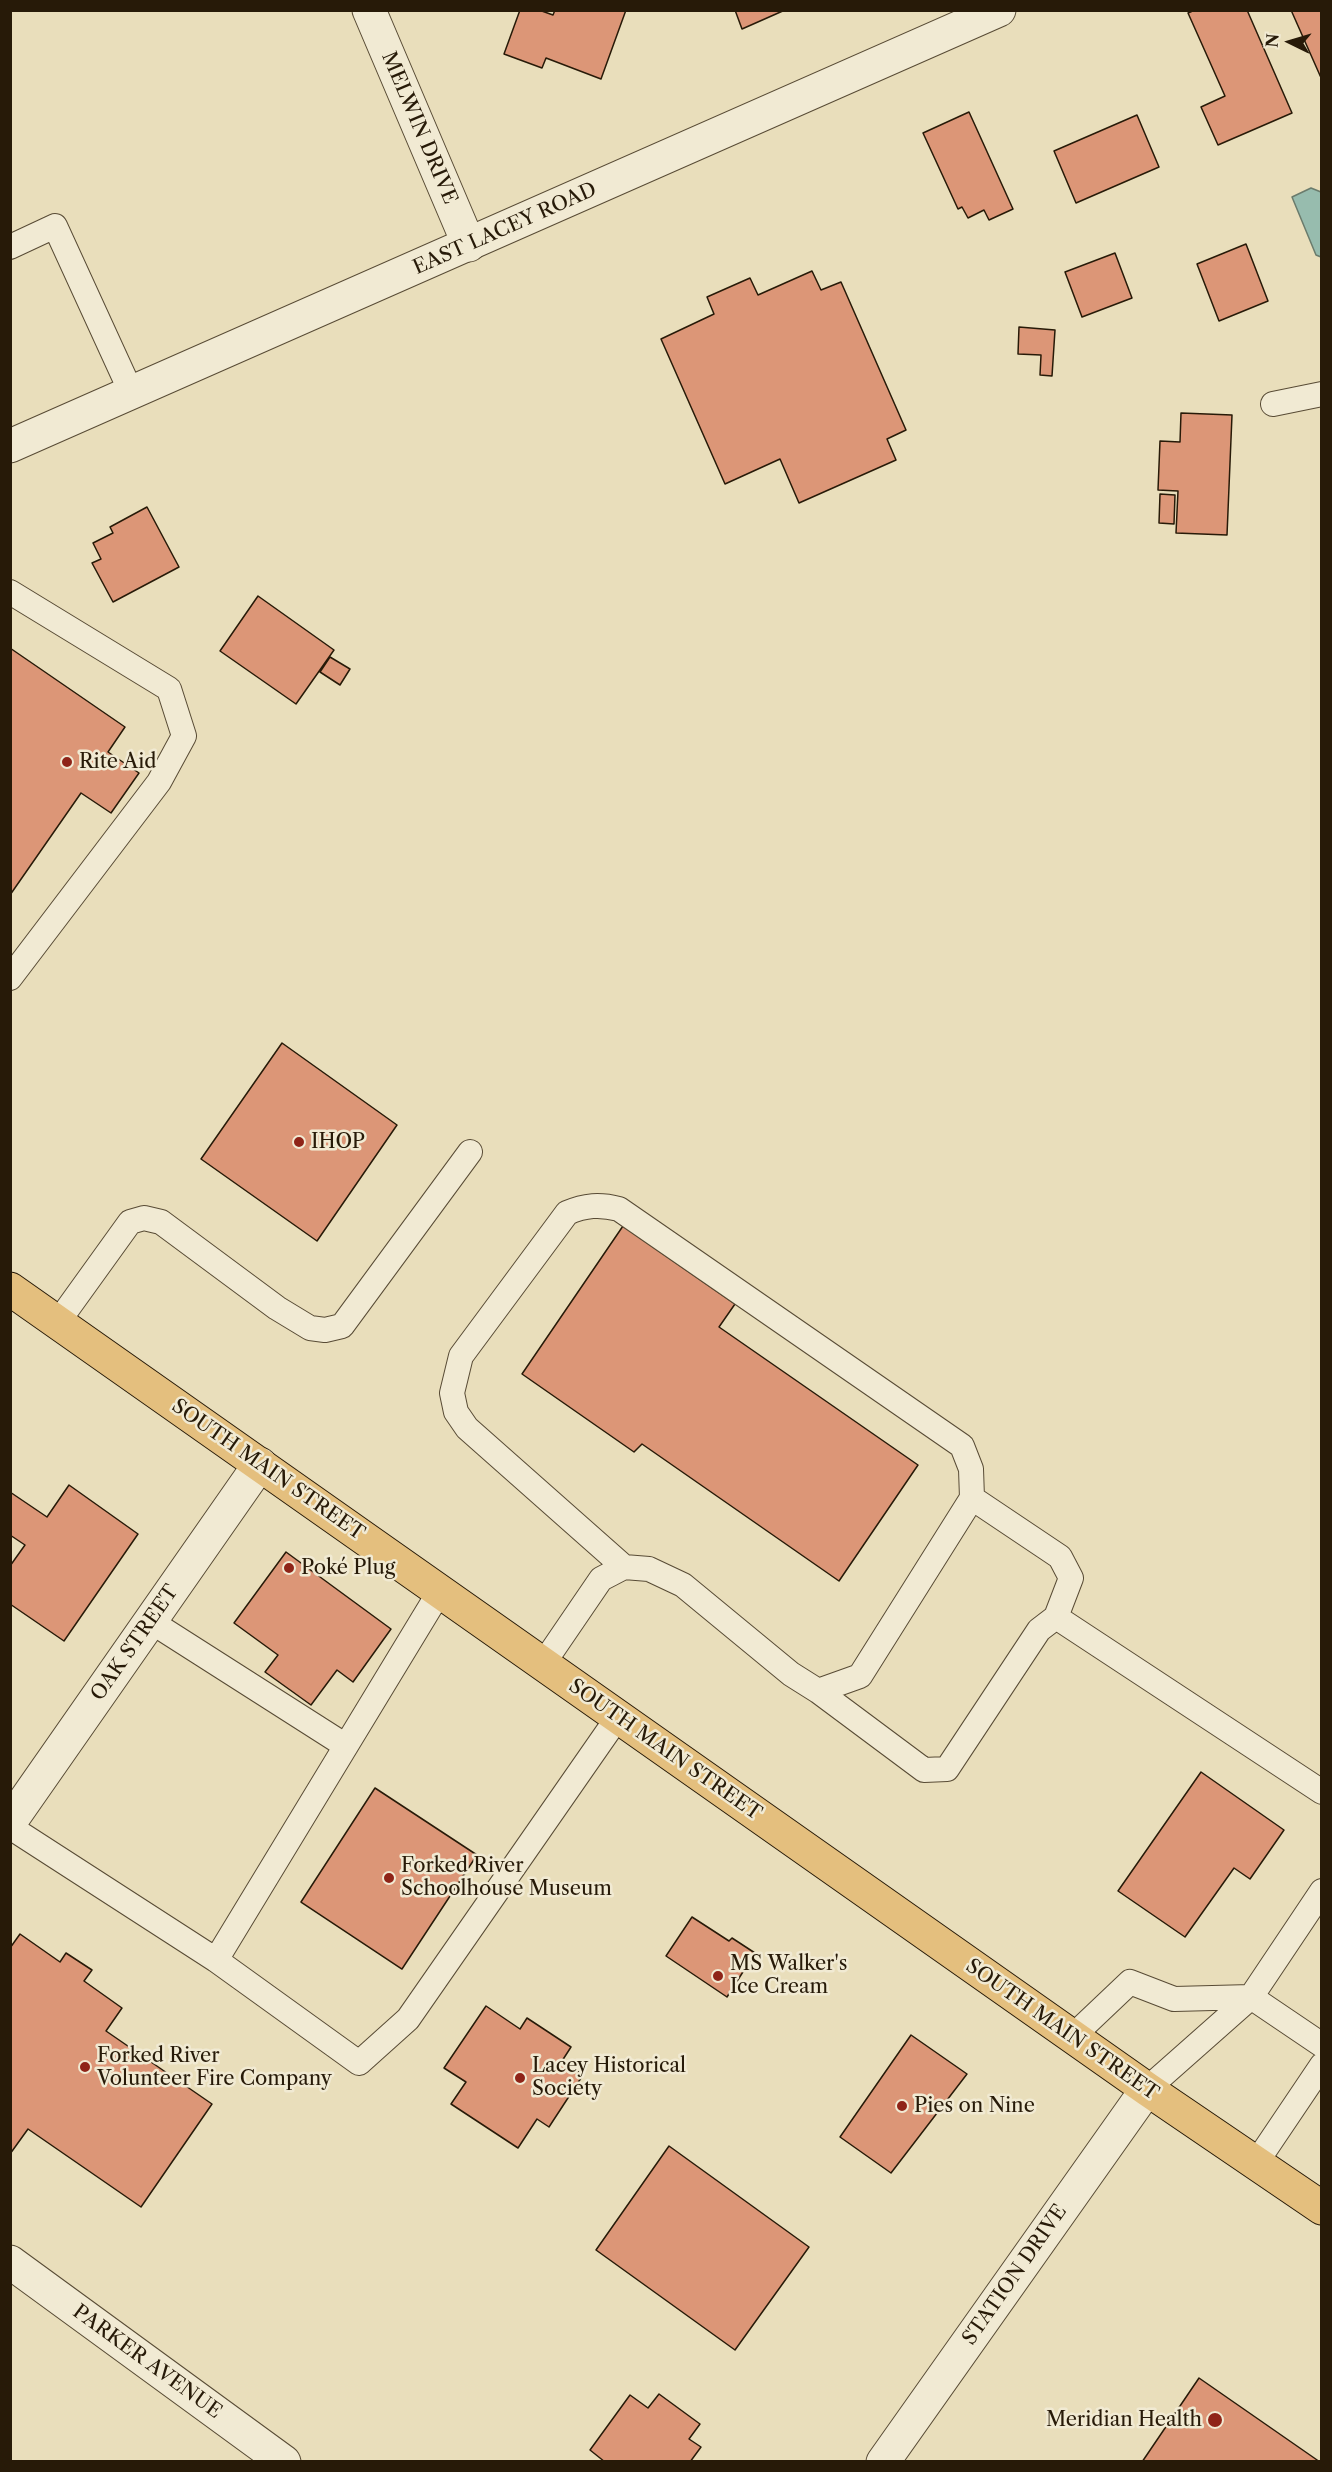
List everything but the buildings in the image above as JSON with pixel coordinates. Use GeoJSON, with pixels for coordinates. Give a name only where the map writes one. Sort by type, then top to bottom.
{"type":"FeatureCollection","features":[{"type":"Feature","properties":{"kind":"highway","name":"SOUTH MAIN STREET"},"geometry":{"type":"LineString","coordinates":[[10,1289],[1072,2037],[1322,2208]]}},
{"type":"Feature","properties":{"kind":"street","name":"MELWIN DRIVE"},"geometry":{"type":"LineString","coordinates":[[369,10],[469,245]]}},
{"type":"Feature","properties":{"kind":"street","name":"EAST LACEY ROAD"},"geometry":{"type":"LineString","coordinates":[[10,446],[999,10]]}},
{"type":"Feature","properties":{"kind":"street","name":"OAK STREET"},"geometry":{"type":"LineString","coordinates":[[10,1825],[260,1464]]}},
{"type":"Feature","properties":{"kind":"street","name":"STATION DRIVE"},"geometry":{"type":"LineString","coordinates":[[883,2462],[1147,2089]]}},
{"type":"Feature","properties":{"kind":"street","name":"PARKER AVENUE"},"geometry":{"type":"LineString","coordinates":[[10,2262],[284,2462]]}},
{"type":"Feature","properties":{"kind":"lane"},"geometry":{"type":"LineString","coordinates":[[10,247],[55,226],[131,392]]}},
{"type":"Feature","properties":{"kind":"lane"},"geometry":{"type":"LineString","coordinates":[[1273,404],[1322,394]]}},
{"type":"Feature","properties":{"kind":"lane"},"geometry":{"type":"LineString","coordinates":[[10,592],[169,689],[184,736],[159,782],[10,978]]}},
{"type":"Feature","properties":{"kind":"lane"},"geometry":{"type":"LineString","coordinates":[[57,1322],[130,1222],[144,1218],[161,1222],[277,1308],[310,1328],[326,1330],[342,1326],[470,1152]]}},
{"type":"Feature","properties":{"kind":"lane"},"geometry":{"type":"LineString","coordinates":[[624,1567],[467,1428],[456,1412],[452,1393],[461,1356],[567,1213],[582,1207],[605,1205],[619,1209],[962,1446],[971,1469],[972,1498],[860,1676],[818,1691]]}},
{"type":"Feature","properties":{"kind":"lane"},"geometry":{"type":"LineString","coordinates":[[543,1664],[601,1579],[624,1567],[650,1569],[683,1585],[791,1674],[818,1691],[924,1770],[947,1769],[1039,1630],[1056,1617],[1071,1578],[1060,1557],[972,1498]]}},
{"type":"Feature","properties":{"kind":"lane"},"geometry":{"type":"LineString","coordinates":[[216,1960],[440,1591]]}},
{"type":"Feature","properties":{"kind":"lane"},"geometry":{"type":"LineString","coordinates":[[1056,1617],[1322,1792]]}},
{"type":"Feature","properties":{"kind":"lane"},"geometry":{"type":"LineString","coordinates":[[150,1621],[346,1746]]}},
{"type":"Feature","properties":{"kind":"lane"},"geometry":{"type":"LineString","coordinates":[[10,1825],[216,1960],[358,2063],[408,2019],[618,1717]]}},
{"type":"Feature","properties":{"kind":"lane"},"geometry":{"type":"LineString","coordinates":[[1147,2089],[1251,1997],[1322,1891]]}},
{"type":"Feature","properties":{"kind":"lane"},"geometry":{"type":"LineString","coordinates":[[1072,2037],[1130,1982],[1174,1999],[1251,1997],[1322,2045]]}},
{"type":"Feature","properties":{"kind":"lane"},"geometry":{"type":"LineString","coordinates":[[1256,2163],[1322,2065]]}},
{"type":"Feature","properties":{"kind":"shaded area"},"geometry":{"type":"Polygon","coordinates":[[[1311,188],[1321,192],[1321,257],[1316,255],[1292,197],[1311,188]]]}},
{"type":"Feature","properties":{"kind":"place","name":"Rite Aid"},"geometry":{"type":"Point","coordinates":[67,762]}},
{"type":"Feature","properties":{"kind":"place","name":"IHOP"},"geometry":{"type":"Point","coordinates":[299,1142]}},
{"type":"Feature","properties":{"kind":"place","name":"Poké Plug"},"geometry":{"type":"Point","coordinates":[289,1568]}},
{"type":"Feature","properties":{"kind":"place","name":"Forked River Schoolhouse Museum"},"geometry":{"type":"Point","coordinates":[389,1878]}},
{"type":"Feature","properties":{"kind":"place","name":"MS Walker's Ice Cream"},"geometry":{"type":"Point","coordinates":[718,1976]}},
{"type":"Feature","properties":{"kind":"place","name":"Forked River Volunteer Fire Company"},"geometry":{"type":"Point","coordinates":[85,2067]}},
{"type":"Feature","properties":{"kind":"place","name":"Lacey Historical Society"},"geometry":{"type":"Point","coordinates":[520,2078]}},
{"type":"Feature","properties":{"kind":"place","name":"Pies on Nine"},"geometry":{"type":"Point","coordinates":[902,2106]}},
{"type":"Feature","properties":{"kind":"place","name":"Meridian Health"},"geometry":{"type":"Point","coordinates":[1215,2420]}}]}
